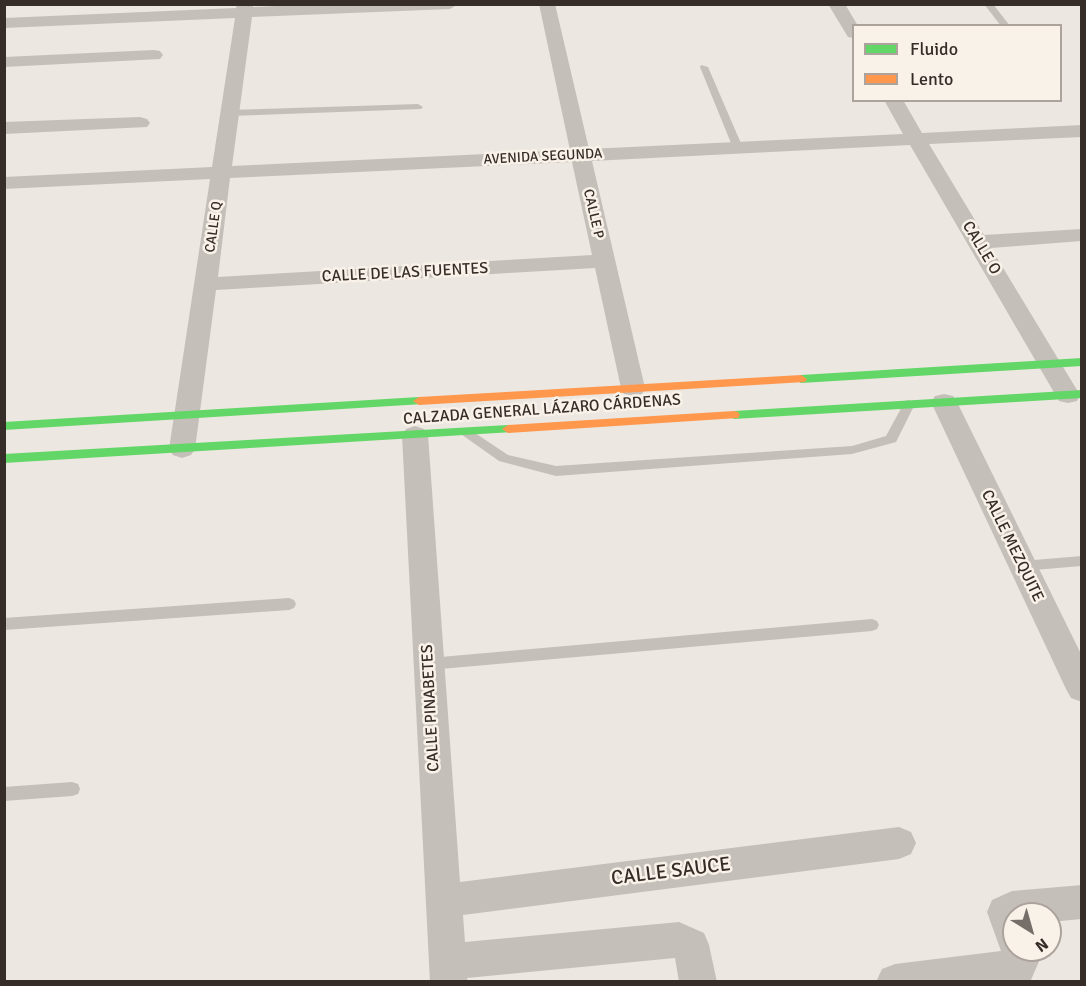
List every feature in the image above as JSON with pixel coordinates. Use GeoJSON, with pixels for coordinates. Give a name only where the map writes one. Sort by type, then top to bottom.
{"type":"FeatureCollection","features":[{"type":"Feature","properties":{"kind":"main road","name":"CALZADA GENERAL LÁZARO CÁRDENAS"},"geometry":{"type":"LineString","coordinates":[[4,426],[1082,362]]}},
{"type":"Feature","properties":{"kind":"main road","name":"CALZADA GENERAL LÁZARO CÁRDENAS"},"geometry":{"type":"LineString","coordinates":[[4,459],[1075,394]]}},
{"type":"Feature","properties":{"kind":"street"},"geometry":{"type":"LineString","coordinates":[[4,23],[245,9],[450,4]]}},
{"type":"Feature","properties":{"kind":"street","name":"CALLE P"},"geometry":{"type":"LineString","coordinates":[[547,4],[633,388]]}},
{"type":"Feature","properties":{"kind":"street"},"geometry":{"type":"LineString","coordinates":[[836,4],[852,30]]}},
{"type":"Feature","properties":{"kind":"street","name":"CALLE Q"},"geometry":{"type":"LineString","coordinates":[[182,448],[245,9]]}},
{"type":"Feature","properties":{"kind":"street"},"geometry":{"type":"LineString","coordinates":[[4,62],[154,56]]}},
{"type":"Feature","properties":{"kind":"street","name":"CALLE O"},"geometry":{"type":"LineString","coordinates":[[894,102],[1050,363],[1075,394]]}},
{"type":"Feature","properties":{"kind":"street"},"geometry":{"type":"LineString","coordinates":[[4,128],[140,123]]}},
{"type":"Feature","properties":{"kind":"street","name":"AVENIDA SEGUNDA"},"geometry":{"type":"LineString","coordinates":[[4,183],[1082,131]]}},
{"type":"Feature","properties":{"kind":"street"},"geometry":{"type":"LineString","coordinates":[[977,242],[1082,235]]}},
{"type":"Feature","properties":{"kind":"street","name":"CALLE DE LAS FUENTES"},"geometry":{"type":"LineString","coordinates":[[206,284],[604,261]]}},
{"type":"Feature","properties":{"kind":"street","name":"CALLE MEZQUITE"},"geometry":{"type":"LineString","coordinates":[[944,402],[1082,689]]}},
{"type":"Feature","properties":{"kind":"street","name":"CALLE PINABETES"},"geometry":{"type":"LineString","coordinates":[[415,435],[449,972]]}},
{"type":"Feature","properties":{"kind":"street","name":"CALLE SAUCE"},"geometry":{"type":"LineString","coordinates":[[443,901],[899,843]]}},
{"type":"Feature","properties":{"kind":"street"},"geometry":{"type":"LineString","coordinates":[[1062,904],[1082,902]]}},
{"type":"Feature","properties":{"kind":"street"},"geometry":{"type":"LineString","coordinates":[[449,972],[679,940],[691,945],[698,981]]}},
{"type":"Feature","properties":{"kind":"street"},"geometry":{"type":"LineString","coordinates":[[895,981],[1018,967],[1020,962]]}},
{"type":"Feature","properties":{"kind":"lane"},"geometry":{"type":"LineString","coordinates":[[988,4],[1003,24]]}},
{"type":"Feature","properties":{"kind":"lane"},"geometry":{"type":"LineString","coordinates":[[704,67],[738,148]]}},
{"type":"Feature","properties":{"kind":"lane"},"geometry":{"type":"LineString","coordinates":[[230,113],[418,107]]}},
{"type":"Feature","properties":{"kind":"lane"},"geometry":{"type":"LineString","coordinates":[[464,431],[504,458],[556,471],[852,450],[891,439],[909,404]]}},
{"type":"Feature","properties":{"kind":"lane"},"geometry":{"type":"LineString","coordinates":[[1022,566],[1082,561]]}},
{"type":"Feature","properties":{"kind":"lane"},"geometry":{"type":"LineString","coordinates":[[4,624],[289,604]]}},
{"type":"Feature","properties":{"kind":"lane"},"geometry":{"type":"LineString","coordinates":[[429,664],[872,626]]}},
{"type":"Feature","properties":{"kind":"lane"},"geometry":{"type":"LineString","coordinates":[[4,794],[72,789]]}},
{"type":"Feature","properties":{"kind":"traffic: fast"},"geometry":{"type":"LineString","coordinates":[[801,379],[1082,362]]}},
{"type":"Feature","properties":{"kind":"traffic: fast"},"geometry":{"type":"LineString","coordinates":[[734,415],[1082,394]]}},
{"type":"Feature","properties":{"kind":"traffic: fast"},"geometry":{"type":"LineString","coordinates":[[4,426],[419,401]]}},
{"type":"Feature","properties":{"kind":"traffic: fast"},"geometry":{"type":"LineString","coordinates":[[4,459],[508,429]]}},
{"type":"Feature","properties":{"kind":"traffic: slow"},"geometry":{"type":"LineString","coordinates":[[419,401],[801,379]]}},
{"type":"Feature","properties":{"kind":"traffic: slow"},"geometry":{"type":"LineString","coordinates":[[508,429],[734,415]]}}]}
